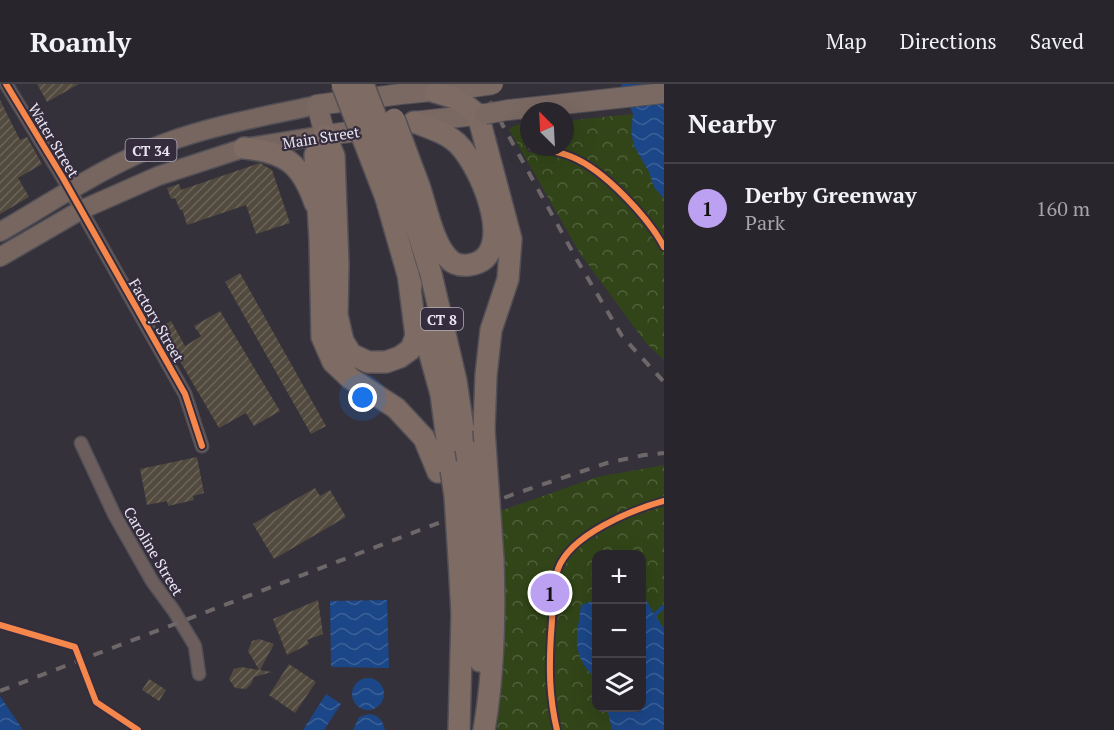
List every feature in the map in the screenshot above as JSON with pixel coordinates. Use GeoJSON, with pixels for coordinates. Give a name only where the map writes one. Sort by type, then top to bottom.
{"type":"FeatureCollection","features":[{"type":"Feature","properties":{"kind":"highway","name":"CT 8"},"geometry":{"type":"LineString","coordinates":[[342,84],[403,192],[408,273],[441,394],[445,471]]}},
{"type":"Feature","properties":{"kind":"highway","name":"CT 8"},"geometry":{"type":"LineString","coordinates":[[363,84],[431,273],[456,381],[471,479],[476,559],[480,691],[477,730]]}},
{"type":"Feature","properties":{"kind":"highway"},"geometry":{"type":"LineString","coordinates":[[379,84],[403,192],[433,229],[446,256],[452,262],[467,265],[483,259],[493,245],[494,229],[487,195],[472,161],[453,139],[414,122]]}},
{"type":"Feature","properties":{"kind":"highway","name":"Main Street"},"geometry":{"type":"LineString","coordinates":[[317,105],[494,84]]}},
{"type":"Feature","properties":{"kind":"highway"},"geometry":{"type":"LineString","coordinates":[[435,92],[458,99],[481,115],[511,239],[508,279],[491,330],[486,375],[476,559]]}},
{"type":"Feature","properties":{"kind":"highway","name":"Main Street"},"geometry":{"type":"LineString","coordinates":[[325,135],[508,110],[664,93]]}},
{"type":"Feature","properties":{"kind":"highway"},"geometry":{"type":"LineString","coordinates":[[317,105],[325,135],[334,156],[339,264],[337,315],[343,341],[351,354],[368,362],[386,362],[400,357],[411,349],[416,336],[408,273]]}},
{"type":"Feature","properties":{"kind":"highway"},"geometry":{"type":"LineString","coordinates":[[325,135],[315,155],[322,337],[333,362],[350,378],[396,408],[424,438],[445,471],[476,559],[495,628],[489,703],[484,730]]}},
{"type":"Feature","properties":{"kind":"highway"},"geometry":{"type":"LineString","coordinates":[[244,148],[265,150],[289,160],[308,186],[319,218]]}},
{"type":"Feature","properties":{"kind":"highway","name":"CT 8"},"geometry":{"type":"LineString","coordinates":[[459,730],[462,614],[476,559]]}},
{"type":"Feature","properties":{"kind":"main road","name":"Main Street"},"geometry":{"type":"LineString","coordinates":[[0,232],[93,177],[165,143],[231,124],[317,105]]}},
{"type":"Feature","properties":{"kind":"main road","name":"Main Street"},"geometry":{"type":"LineString","coordinates":[[0,257],[81,210],[158,176],[244,148],[325,135]]}},
{"type":"Feature","properties":{"kind":"street","name":"Water Street"},"geometry":{"type":"LineString","coordinates":[[6,84],[81,210]]}},
{"type":"Feature","properties":{"kind":"street","name":"Factory Street"},"geometry":{"type":"LineString","coordinates":[[81,210],[185,394],[202,446]]}},
{"type":"Feature","properties":{"kind":"street","name":"Caroline Street"},"geometry":{"type":"LineString","coordinates":[[81,443],[114,514],[152,582],[195,646],[199,674]]}},
{"type":"Feature","properties":{"kind":"green space"},"geometry":{"type":"Polygon","coordinates":[[[633,114],[631,131],[634,146],[649,172],[654,187],[664,199],[664,360],[646,343],[581,255],[524,156],[574,156],[574,120],[633,114]]]}},
{"type":"Feature","properties":{"kind":"green space"},"geometry":{"type":"Polygon","coordinates":[[[520,125],[520,148],[509,129],[520,125]]]}},
{"type":"Feature","properties":{"kind":"green space"},"geometry":{"type":"Polygon","coordinates":[[[664,465],[664,730],[497,730],[505,631],[500,511],[597,477],[664,465]]]}},
{"type":"Feature","properties":{"kind":"water"},"geometry":{"type":"Polygon","coordinates":[[[621,84],[664,84],[664,199],[654,187],[649,172],[634,146],[631,131],[633,114],[621,84]]]}},
{"type":"Feature","properties":{"kind":"water"},"geometry":{"type":"Polygon","coordinates":[[[387,600],[389,668],[331,667],[330,601],[387,600]]]}},
{"type":"Feature","properties":{"kind":"water"},"geometry":{"type":"Polygon","coordinates":[[[646,600],[664,629],[664,730],[612,730],[608,712],[646,712],[646,600]]]}},
{"type":"Feature","properties":{"kind":"water"},"geometry":{"type":"Polygon","coordinates":[[[592,601],[592,674],[582,662],[577,645],[581,605],[592,601]]]}},
{"type":"Feature","properties":{"kind":"water"},"geometry":{"type":"Polygon","coordinates":[[[368,678],[379,683],[384,694],[379,705],[368,710],[357,705],[352,694],[357,683],[368,678]]]}},
{"type":"Feature","properties":{"kind":"water"},"geometry":{"type":"Polygon","coordinates":[[[326,694],[341,704],[324,730],[303,730],[326,694]]]}},
{"type":"Feature","properties":{"kind":"water"},"geometry":{"type":"Polygon","coordinates":[[[0,696],[23,730],[0,730],[0,696]]]}},
{"type":"Feature","properties":{"kind":"water"},"geometry":{"type":"Polygon","coordinates":[[[369,714],[380,719],[385,730],[353,730],[359,717],[369,714]]]}},
{"type":"Feature","properties":{"kind":"building"},"geometry":{"type":"Polygon","coordinates":[[[37,84],[79,84],[47,102],[37,84]]]}},
{"type":"Feature","properties":{"kind":"building"},"geometry":{"type":"Polygon","coordinates":[[[0,100],[20,140],[27,137],[42,164],[18,178],[29,197],[0,214],[0,100]]]}},
{"type":"Feature","properties":{"kind":"building"},"geometry":{"type":"Polygon","coordinates":[[[260,163],[272,170],[290,223],[256,234],[246,205],[187,225],[182,209],[180,210],[175,198],[171,199],[167,188],[179,184],[181,190],[260,163]]]}},
{"type":"Feature","properties":{"kind":"building"},"geometry":{"type":"Polygon","coordinates":[[[240,273],[326,426],[311,434],[225,282],[240,273]]]}},
{"type":"Feature","properties":{"kind":"building"},"geometry":{"type":"Polygon","coordinates":[[[220,311],[280,411],[254,426],[246,413],[219,428],[160,327],[171,321],[185,346],[201,336],[194,326],[220,311]]]}},
{"type":"Feature","properties":{"kind":"building"},"geometry":{"type":"Polygon","coordinates":[[[197,457],[204,493],[193,496],[194,500],[168,506],[167,501],[147,505],[140,469],[197,457]]]}},
{"type":"Feature","properties":{"kind":"building"},"geometry":{"type":"Polygon","coordinates":[[[315,488],[320,496],[330,490],[346,517],[274,559],[253,524],[315,488]]]}},
{"type":"Feature","properties":{"kind":"building"},"geometry":{"type":"Polygon","coordinates":[[[318,600],[323,634],[307,640],[309,644],[287,655],[273,619],[318,600]]]}},
{"type":"Feature","properties":{"kind":"building"},"geometry":{"type":"Polygon","coordinates":[[[259,639],[274,644],[260,670],[272,672],[254,677],[246,689],[235,688],[229,679],[234,669],[241,667],[259,670],[248,651],[252,641],[259,639]]]}},
{"type":"Feature","properties":{"kind":"building"},"geometry":{"type":"Polygon","coordinates":[[[289,664],[316,682],[295,713],[269,695],[289,664]]]}},
{"type":"Feature","properties":{"kind":"building"},"geometry":{"type":"Polygon","coordinates":[[[149,679],[166,690],[159,701],[142,690],[149,679]]]}},
{"type":"Feature","properties":{"kind":"waterway"},"geometry":{"type":"LineString","coordinates":[[652,618],[664,606]]}},
{"type":"Feature","properties":{"kind":"railway"},"geometry":{"type":"LineString","coordinates":[[480,84],[577,260],[622,336],[664,382]]}},
{"type":"Feature","properties":{"kind":"railway"},"geometry":{"type":"LineString","coordinates":[[0,691],[514,494],[607,463],[664,453]]}},
{"type":"Feature","properties":{"kind":"cycle path"},"geometry":{"type":"LineString","coordinates":[[6,84],[63,178],[185,394],[202,446]]}},
{"type":"Feature","properties":{"kind":"cycle path"},"geometry":{"type":"LineString","coordinates":[[569,156],[598,172],[611,183],[647,222],[664,247]]}},
{"type":"Feature","properties":{"kind":"cycle path"},"geometry":{"type":"LineString","coordinates":[[557,730],[551,694],[550,658],[554,593],[558,569],[575,545],[588,535],[619,518],[664,501]]}},
{"type":"Feature","properties":{"kind":"cycle path"},"geometry":{"type":"LineString","coordinates":[[0,625],[75,647],[96,702],[138,730]]}},
{"type":"Feature","properties":{"kind":"place","name":"Derby Greenway"},"geometry":{"type":"Point","coordinates":[550,593]}}]}
